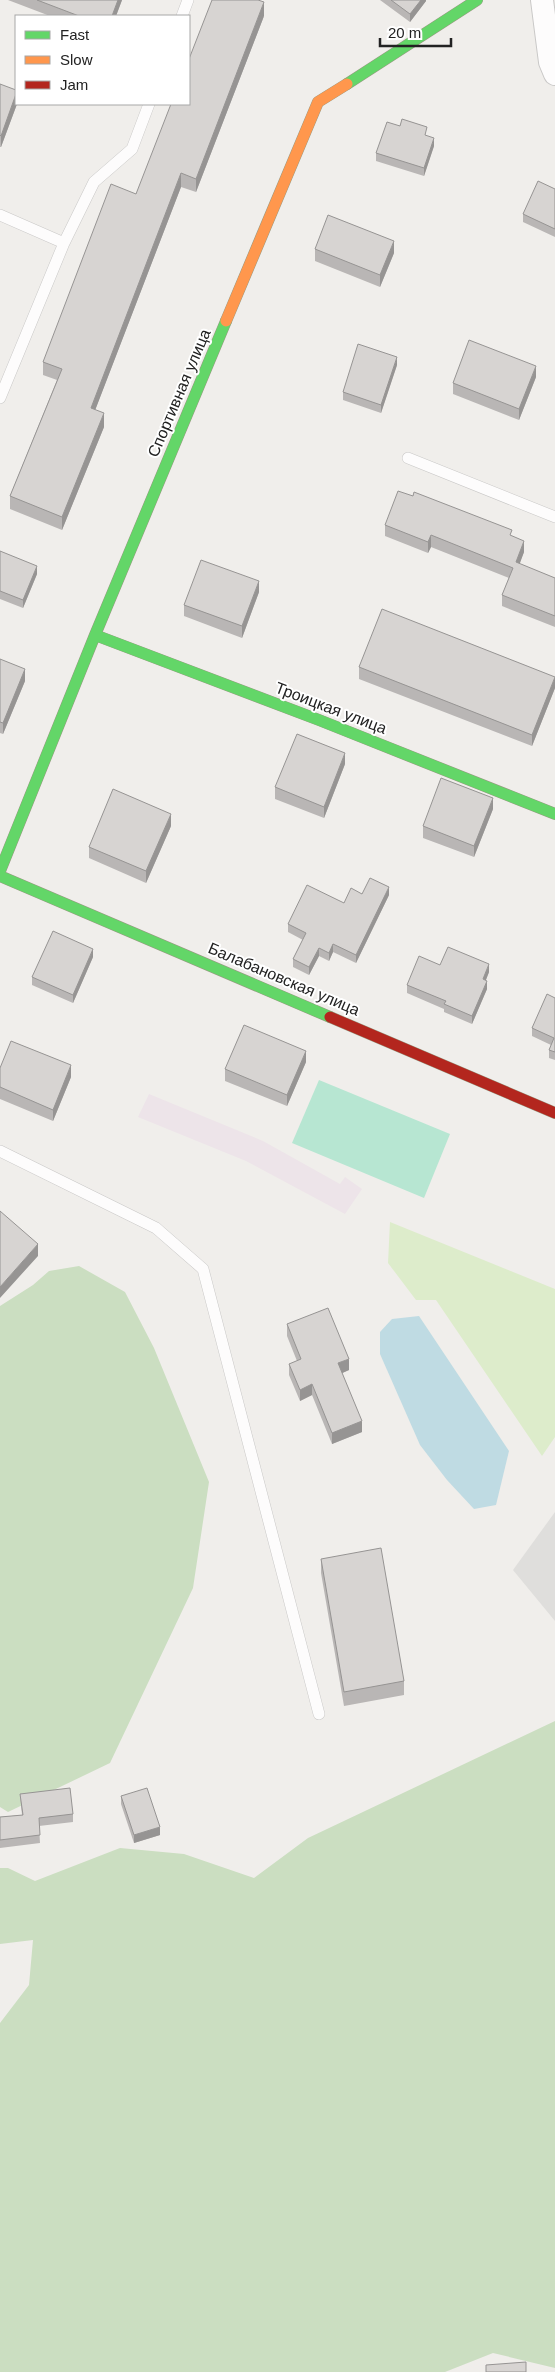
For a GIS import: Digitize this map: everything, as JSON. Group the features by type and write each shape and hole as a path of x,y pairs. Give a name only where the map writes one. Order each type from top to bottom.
{"street":[{"name":"Спортивная улица","path":"0,871 95,635 318,102 476,0"},
{"path":"542,0 550,62 555,74"},
{"name":"Троицкая улица","path":"95,635 319,720 555,814"},
{"name":"Балабановская улица","path":"0,876 555,1112"}],"lane":[{"path":"182,15 188,0"},
{"path":"0,398 64,243 94,182 132,149 149,105"},
{"path":"0,215 64,243"},
{"path":"408,458 555,516"},
{"path":"0,1151 156,1228 204,1269 319,1714"}],"shaded area":[{"path":"149,1094 263,1141 340,1184 345,1177 362,1189 345,1214 246,1161 138,1117"},
{"path":"555,1512 555,1621 513,1570"}],"green space":[{"path":"319,1080 450,1134 424,1198 292,1143"},
{"path":"390,1222 555,1289 555,1437 542,1456 436,1300 416,1300 388,1263"},
{"path":"79,1266 125,1292 154,1348 209,1482 193,1588 110,1763 8,1812 0,1807 0,1306 33,1285 49,1271"},
{"path":"555,1721 555,2368 493,2353 445,2372 0,2372 0,2023 29,1985 33,1940 0,1944 0,1868 8,1868 35,1881 120,1848 184,1854 254,1878 308,1838"}],"water":[{"path":"419,1316 509,1451 496,1505 474,1509 447,1480 420,1445 380,1354 380,1332 392,1319"}],"building":[{"path":"37,0 118,0 112,15 76,15"},
{"path":"212,0 258,0 264,2 196,179 181,173 91,408 104,413 62,517 10,496 62,369 43,362 111,184 136,194 171,105 190,105 190,56"},
{"path":"391,0 421,0 410,14"},
{"path":"0,84 15,90 15,97 0,135"},
{"path":"402,119 427,127 425,135 434,138 424,168 376,153 387,122 400,126"},
{"path":"538,181 555,189 555,229 523,214"},
{"path":"328,215 394,241 380,275 315,249"},
{"path":"469,340 536,366 519,409 453,383"},
{"path":"358,344 397,357 381,405 343,392"},
{"path":"398,491 413,496 414,492 512,530 510,535 524,541 516,562 555,578 555,616 502,595 513,568 431,535 428,542 385,525"},
{"path":"0,551 37,566 23,600 0,591"},
{"path":"201,560 259,581 242,626 184,605"},
{"path":"382,609 555,677 532,735 359,667"},
{"path":"0,659 25,669 3,723 0,722"},
{"path":"297,734 345,753 324,807 275,787"},
{"path":"441,778 493,798 474,846 423,826"},
{"path":"113,789 171,814 146,871 89,847"},
{"path":"370,878 389,887 356,955 333,944 329,953 319,948 309,967 293,959 306,933 288,924 307,885 344,903 351,888 362,894"},
{"path":"53,931 93,949 73,995 32,977"},
{"path":"448,947 489,964 483,979 487,981 472,1016 444,1004 446,1001 407,985 419,956 440,965"},
{"path":"547,994 555,998 555,1052 549,1050 554,1038 532,1028"},
{"path":"244,1025 306,1051 287,1095 225,1069"},
{"path":"11,1041 71,1065 53,1110 0,1087 0,1068"},
{"path":"0,1211 38,1244 0,1287"},
{"path":"328,1308 349,1359 338,1363 362,1421 332,1433 312,1384 300,1390 289,1364 301,1359 287,1324"},
{"path":"381,1548 404,1681 344,1692 321,1559"},
{"path":"70,1788 73,1814 39,1818 40,1835 0,1840 0,1817 23,1815 20,1794"},
{"path":"147,1788 160,1827 134,1835 121,1796"},
{"path":"526,2362 526,2372 486,2372 486,2365"}],"traffic: fast":[{"path":"347,84 477,0"},
{"path":"0,871 95,635 226,321"},
{"path":"95,635 319,720 555,814"},
{"path":"0,876 330,1017"}],"traffic: slow":[{"path":"226,321 318,102 347,84"}],"traffic: jam":[{"path":"330,1017 555,1113"}]}
